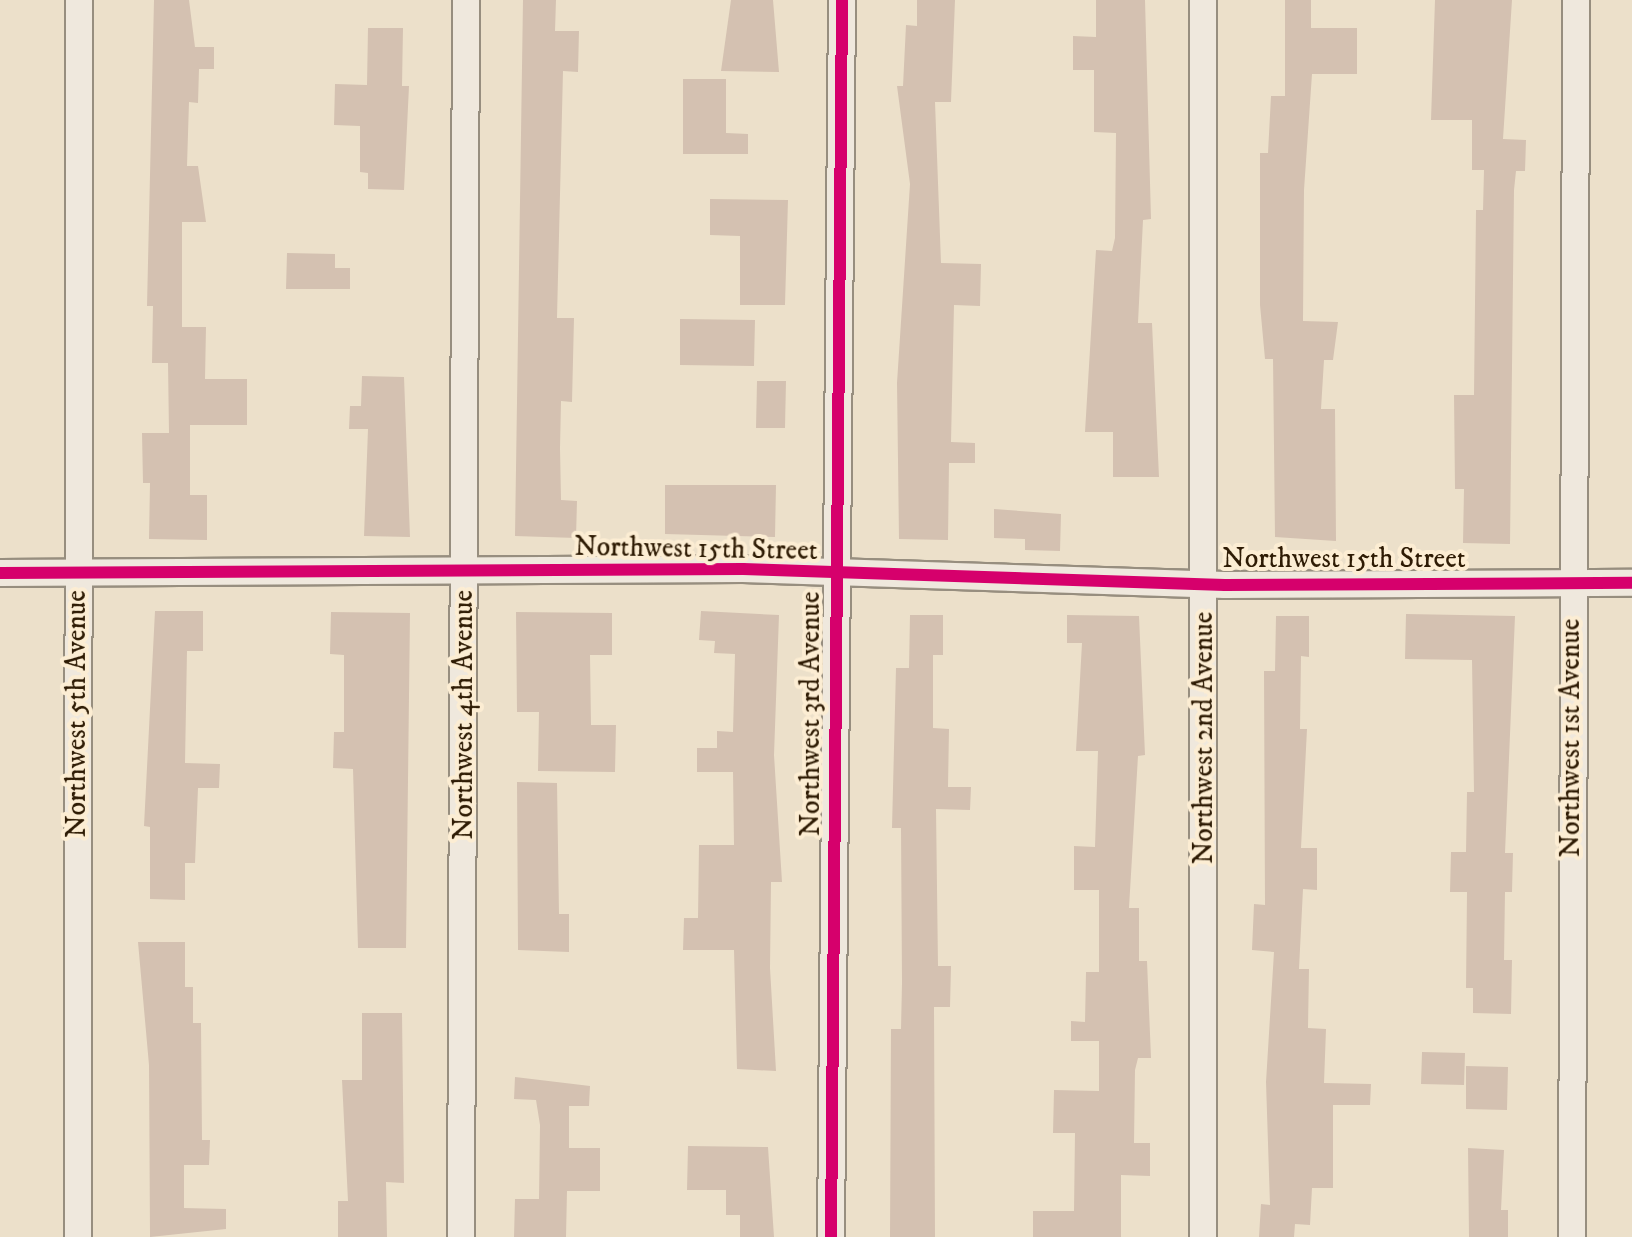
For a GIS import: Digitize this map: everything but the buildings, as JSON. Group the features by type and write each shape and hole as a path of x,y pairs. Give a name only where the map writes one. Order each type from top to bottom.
{"street":[{"name":"Northwest 5th Avenue","path":"78,1237 79,0"},
{"name":"Northwest 4th Avenue","path":"461,1237 466,0"},
{"name":"Northwest 3rd Avenue","path":"831,1237 842,0"},
{"name":"Northwest 2nd Avenue","path":"1203,0 1203,1237"},
{"name":"Northwest 1st Avenue","path":"1572,1237 1571,583 1576,0"},
{"name":"Northwest 15th Street","path":"0,573 836,574 1204,582 1632,583"}],"cycle path":[{"path":"831,1237 842,0"},
{"path":"0,573 743,569 1225,585 1632,583"}]}
